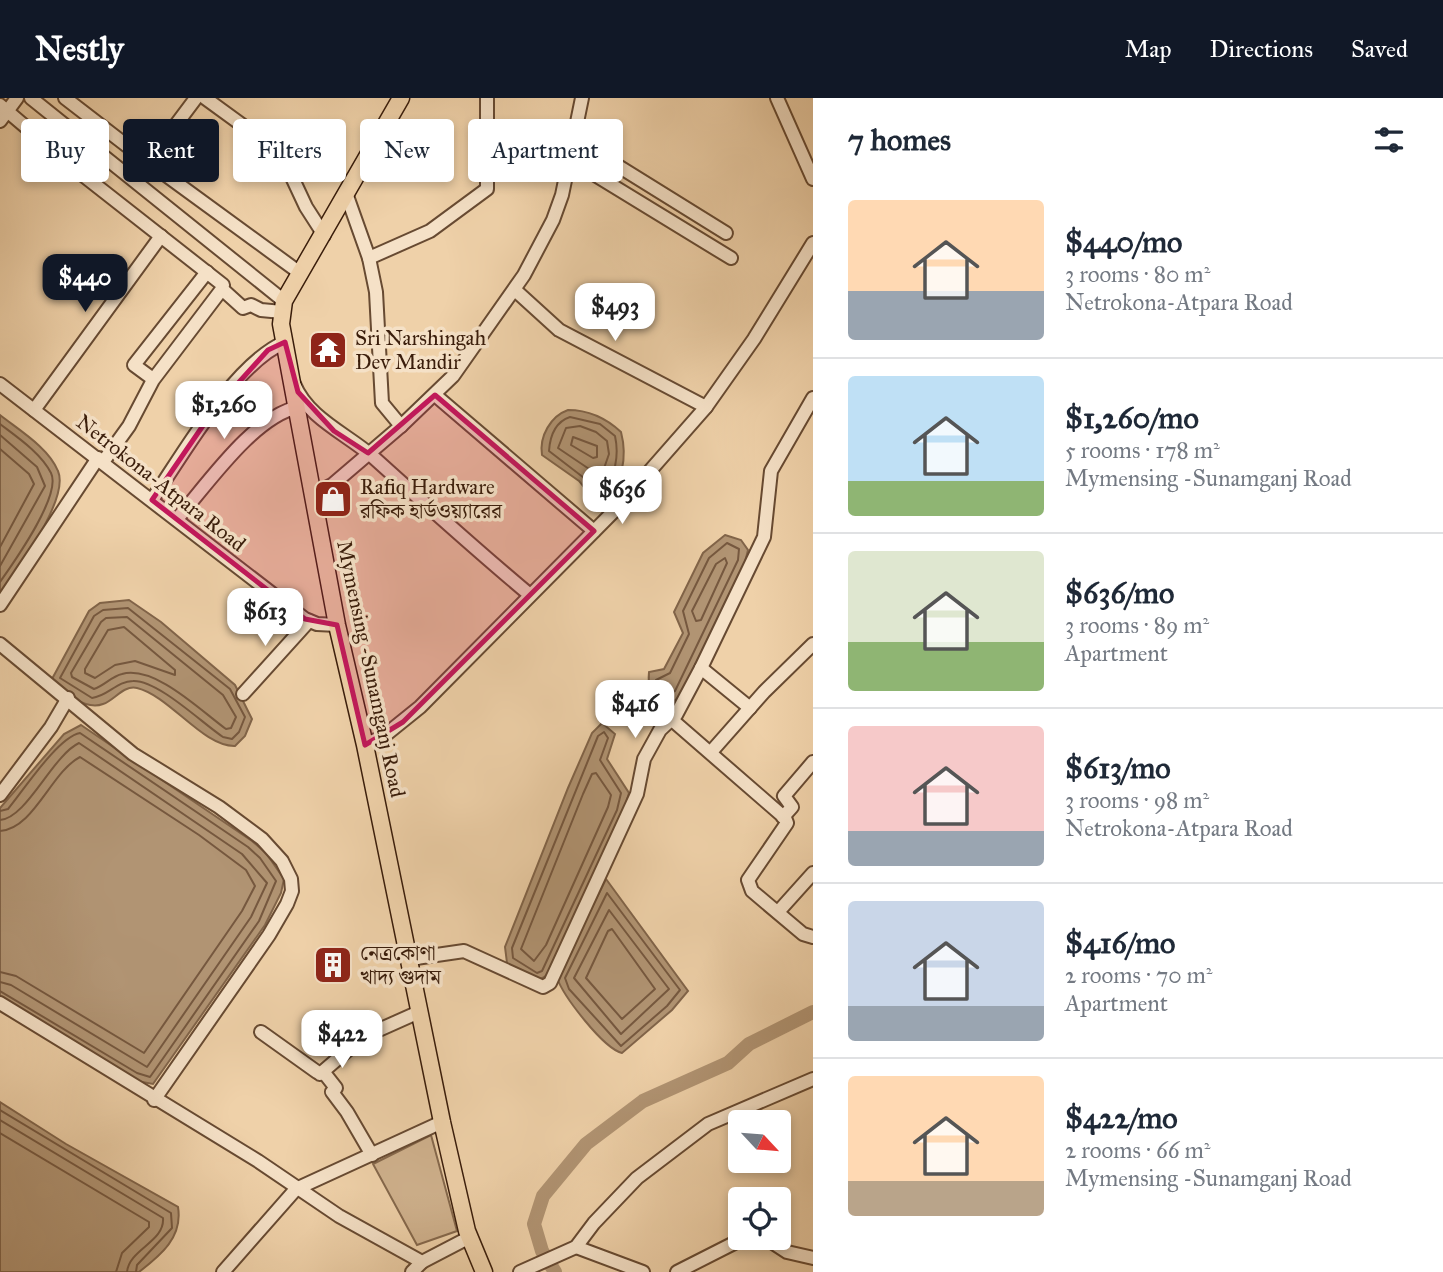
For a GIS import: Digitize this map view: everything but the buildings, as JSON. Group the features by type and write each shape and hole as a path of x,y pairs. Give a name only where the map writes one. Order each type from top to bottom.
{"main road":[{"path":"283,307 401,98"},
{"name":"Mymensing -Sunamganj Road","path":"283,307 285,342 337,625 365,744 442,1122 470,1237 484,1272"}],"street":[{"path":"17,98 3,112 223,285 222,289 243,308 251,305 261,310 283,307"},
{"path":"31,98 283,307"},
{"path":"52,115 65,98 123,143"},
{"path":"180,119 196,98"},
{"path":"205,98 271,146 284,160 306,208 324,235"},
{"path":"369,258 429,231 487,188 487,98"},
{"path":"577,119 582,98"},
{"path":"777,98 813,179"},
{"path":"623,169 726,233"},
{"path":"175,182 300,273"},
{"path":"314,494 332,485 401,426 453,376 514,290 553,220 563,182"},
{"path":"610,182 731,258"},
{"path":"347,196 369,258 379,315 382,403 401,426"},
{"path":"34,410 161,236"},
{"path":"365,744 384,736 420,707 594,531 706,407 754,339 813,243"},
{"path":"153,379 134,365 206,272"},
{"path":"0,605 100,460 129,426 153,379 222,289"},
{"path":"514,290 559,330 706,407"},
{"path":"152,500 213,411 268,350 285,342"},
{"path":"294,383 298,392 326,423 368,453 530,595"},
{"name":"Netrokona-Atpara Road","path":"0,384 309,621 337,625"},
{"path":"435,395 594,531"},
{"path":"409,959 464,951 524,981 542,987 550,982 637,794 644,759 701,668 764,537 771,471 813,398"},
{"path":"177,519 257,430 281,411 299,407"},
{"path":"243,694 309,621"},
{"path":"0,644 133,754 219,807 262,839 282,861 291,879 289,897 269,935 154,1100"},
{"path":"711,752 813,644"},
{"path":"701,668 750,708"},
{"path":"0,795 51,727 68,698"},
{"path":"671,719 711,752 787,823 748,880 752,891 803,934 813,937"},
{"path":"783,817 792,807 784,796 813,762"},
{"path":"778,912 813,873"},
{"path":"0,1003 154,1100 258,1161 296,1189 422,1262"},
{"path":"320,1074 363,1037 419,1012"},
{"path":"261,1032 320,1074 325,1074 336,1088 332,1092 372,1155"},
{"path":"520,1272 576,1247 593,1223 637,1178 708,1124 813,1079"},
{"path":"223,1272 296,1189 442,1122"},
{"path":"412,1272 422,1262 470,1237"},
{"path":"677,1272 728,1246"},
{"path":"576,1247 643,1272"},
{"path":"784,1250 813,1258"}],"highlighted area":[{"path":"285,342 298,392 334,431 368,453 435,395 594,531 403,722 365,745 337,625 305,619 152,500 213,411 268,350"}],"shaded area":[{"path":"431,1135 457,1231 417,1245 373,1164"}],"water":[{"path":"568,410 597,416 621,432 624,450 622,470 615,487 601,499 591,496 579,481 542,455 544,434 556,417"},
{"path":"0,415 48,455 58,471 60,483 56,499 40,534 0,595"},
{"path":"725,535 741,540 748,550 745,562 680,697 665,703 660,702 652,694 649,672 664,669 683,633 674,612 703,553"},
{"path":"129,600 161,622 235,685 252,719 245,736 235,746 211,738 162,701 137,688 127,689 103,704 89,705 68,694 52,679 89,611 100,603"},
{"path":"602,723 615,734 607,759 629,793 623,812 548,975 537,981 507,963 505,947 568,788 592,733"},
{"path":"81,725 252,841 266,853 284,879 281,893 265,925 153,1084 137,1081 0,996 0,808 64,734"},
{"path":"606,879 688,991 672,1010 622,1053 605,1042 585,1021 557,978"},
{"path":"0,1102 66,1144 178,1207 179,1218 174,1236 162,1252 139,1272 0,1272"}],"waterway":[{"path":"555,1272 542,1251 534,1224 543,1196 586,1144 643,1101 728,1063 749,1044 813,1012"}],"place":[{"name":"Sri Narshingah Dev Mandir","path":"328,350"},
{"name":"Rafiq Hardware রফিক হার্ডওয়্যারের","path":"333,499"},
{"name":"‌নেত্র‌কোণা খাদ্য গুদাম","path":"333,965"}]}
